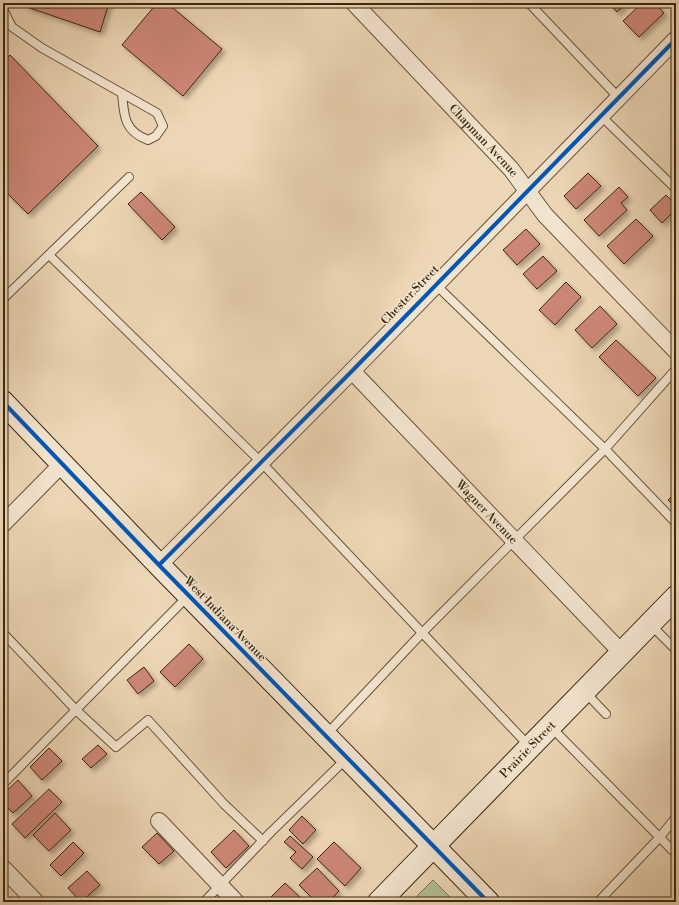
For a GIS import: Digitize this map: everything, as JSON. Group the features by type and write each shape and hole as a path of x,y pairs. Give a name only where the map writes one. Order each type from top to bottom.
{"street":[{"name":"Chapman Avenue","path":"354,3 511,169 545,215 676,351"},
{"name":"Chester Street","path":"159,565 352,371 435,284 676,39"},
{"name":"Wagner Avenue","path":"352,371 513,541 622,653"},
{"name":"West Indiana Avenue","path":"3,402 188,595 488,902"},
{"path":"3,524 62,464"},
{"name":"Prairie Street","path":"379,902 434,848 676,597"},
{"path":"159,821 236,902"},
{"path":"3,868 36,902"}],"lane":[{"path":"528,3 618,97"},
{"path":"3,9 12,27 36,44 122,93 157,113 163,126 156,136 148,140 137,136 124,119 122,93"},
{"path":"600,115 676,189"},
{"path":"3,299 129,177"},
{"path":"49,255 261,462 531,747"},
{"path":"435,284 605,448 676,523"},
{"path":"325,736 422,633 605,448 676,369"},
{"path":"3,784 188,595"},
{"path":"650,624 676,650"},
{"path":"3,633 76,710 116,747 148,720 224,804 263,841"},
{"path":"585,692 606,714"},
{"path":"551,727 676,854"},
{"path":"204,902 347,758"},
{"path":"598,902 660,837 676,817"}],"green space":[{"path":"433,880 455,902 411,902"}],"building":[{"path":"25,3 109,3 100,32 24,6"},
{"path":"157,3 167,3 222,49 183,96 122,45"},
{"path":"609,3 626,3 617,12"},
{"path":"642,3 655,3 664,13 639,37 623,21"},
{"path":"10,55 98,146 28,214 3,189 3,62"},
{"path":"588,173 601,186 576,209 564,196"},
{"path":"619,187 628,197 621,203 627,210 599,236 584,220"},
{"path":"141,192 175,227 162,240 128,204"},
{"path":"666,195 676,205 676,209 662,223 650,210"},
{"path":"636,219 653,236 624,264 607,246"},
{"path":"526,229 540,244 517,265 503,250"},
{"path":"543,256 557,271 537,289 523,274"},
{"path":"566,282 581,297 555,325 539,310"},
{"path":"600,306 617,324 592,348 575,330"},
{"path":"616,340 656,378 638,396 599,357"},
{"path":"676,492 676,508 668,500"},
{"path":"189,644 203,659 175,687 160,672"},
{"path":"144,667 154,681 138,694 127,680"},
{"path":"98,745 107,754 91,768 82,759"},
{"path":"49,748 62,761 42,780 30,767"},
{"path":"18,780 32,796 13,813 3,803 3,794"},
{"path":"49,789 62,802 25,838 12,824"},
{"path":"55,813 71,830 49,851 33,835"},
{"path":"302,816 316,830 303,844 289,830"},
{"path":"234,830 249,846 226,868 211,852"},
{"path":"157,833 174,851 159,864 142,847"},
{"path":"290,836 313,857 302,869 290,858 296,852 284,842"},
{"path":"73,842 84,853 61,876 50,865"},
{"path":"334,842 361,868 345,886 317,859"},
{"path":"317,868 339,891 328,902 316,902 299,885"},
{"path":"87,871 100,885 81,902 68,888"},
{"path":"285,883 305,902 270,902 268,900"},
{"path":"125,897 130,902 119,902"}],"cycle path":[{"path":"159,565 352,371 676,39"},
{"path":"3,402 159,565 488,902"}]}
